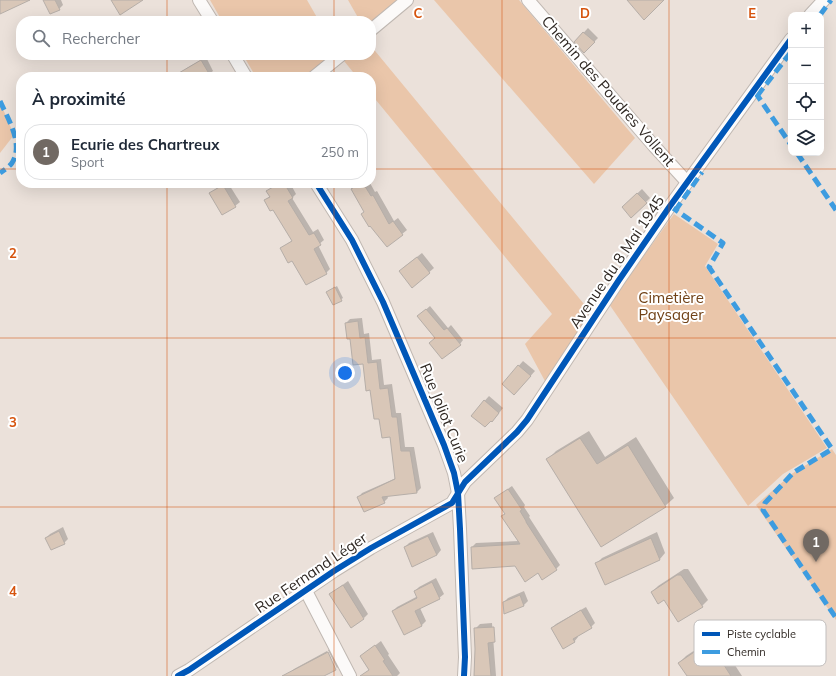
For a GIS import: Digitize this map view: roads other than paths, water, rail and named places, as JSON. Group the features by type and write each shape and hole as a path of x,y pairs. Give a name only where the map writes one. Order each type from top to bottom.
{"street":[{"path":"199,0 209,16"},
{"path":"376,26 407,0"},
{"name":"Chemin des Poudres Vollent","path":"528,0 687,182"},
{"path":"813,12 824,0"},
{"name":"Avenue du 8 Mai 1945","path":"458,493 465,482 517,432 527,420 618,280 788,43"},
{"path":"236,60 243,72"},
{"path":"320,72 335,60"},
{"name":"Rue Joliot Curie","path":"319,188 352,240 383,302 444,445 454,473 458,493 465,657 464,676"},
{"name":"Rue Fernand Léger","path":"178,676 334,571 371,548 452,503 458,493"},
{"path":"306,591 350,676"}],"place":[{"name":"Ecurie des Chartreux","path":"816,562"}],"park label":[{"name":"Cimetière Paysager","path":"671,306"}]}
